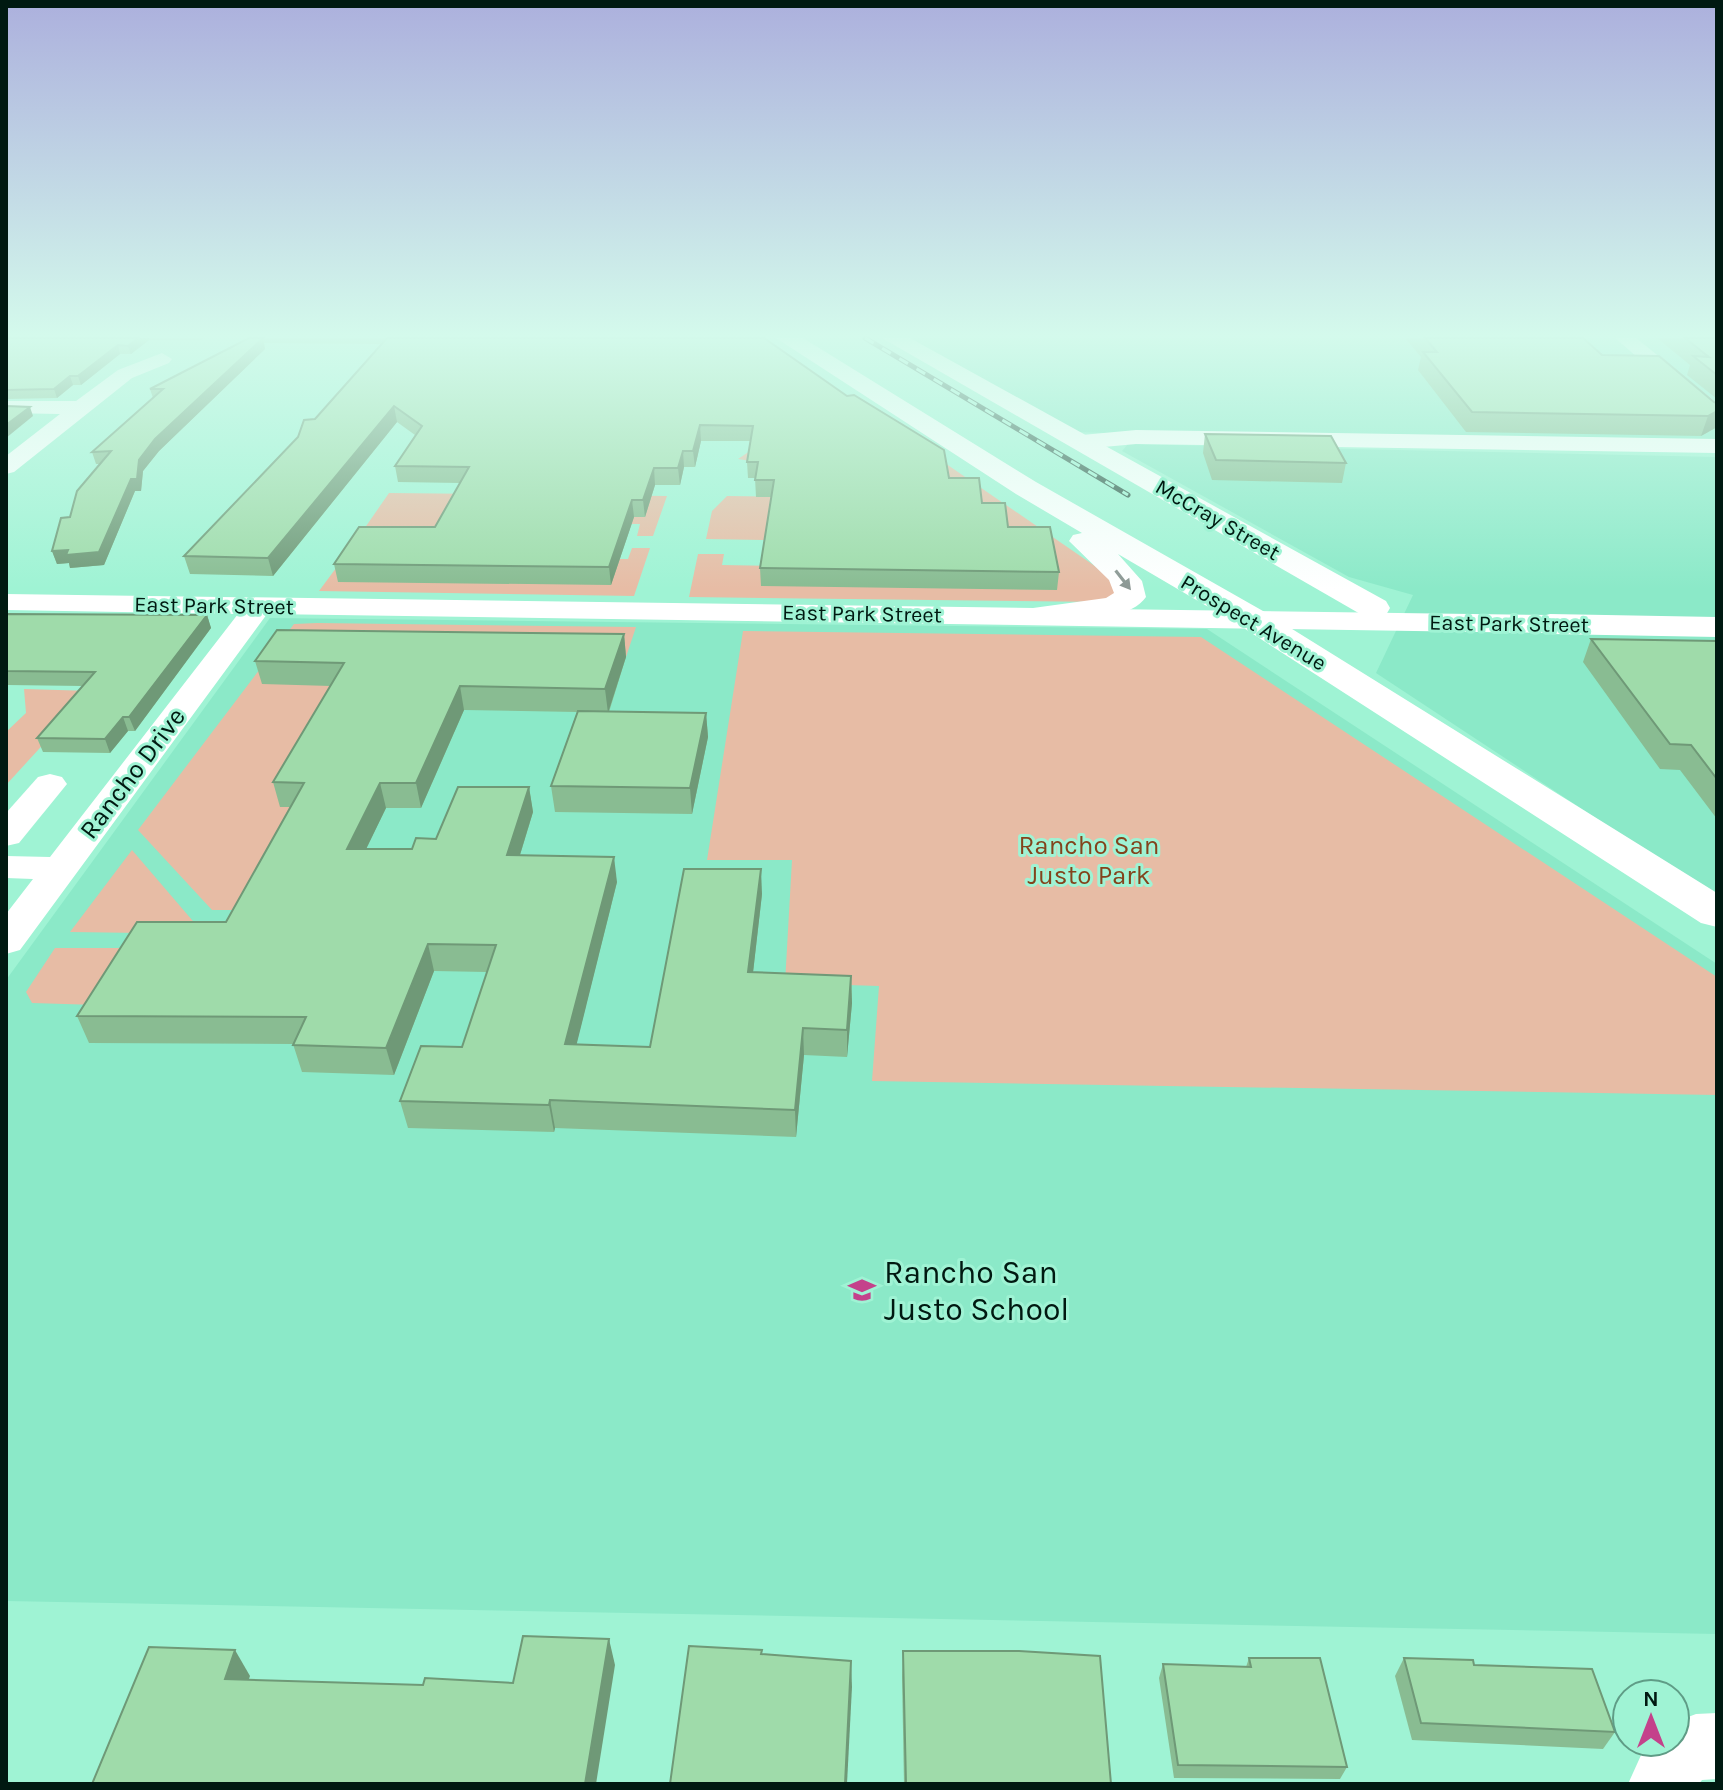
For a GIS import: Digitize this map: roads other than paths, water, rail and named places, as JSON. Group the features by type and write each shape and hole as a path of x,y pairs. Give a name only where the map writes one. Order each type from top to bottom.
{"street":[{"path":"6,467 63,422"},
{"name":"Prospect Avenue","path":"920,422 1026,488 1251,618 1717,913"},
{"name":"McCray Street","path":"1045,422 1374,608"},
{"path":"1082,442 1136,437 1717,446"},
{"path":"1026,488 1127,581 1131,592 1123,603 1114,607 1045,615"},
{"name":"East Park Street","path":"6,602 1717,627"},
{"name":"Rancho Drive","path":"6,941 259,606"},
{"path":"6,835 50,784"},
{"path":"6,867 60,868"},
{"path":"1662,1784 1672,1759 1695,1746 1717,1746"}],"railway":[{"path":"1005,422 1128,495"}],"place":[{"name":"Rancho San Justo School","path":"862,1290"}],"park label":[{"name":"Rancho San Justo Park","path":"1089,860"}]}
